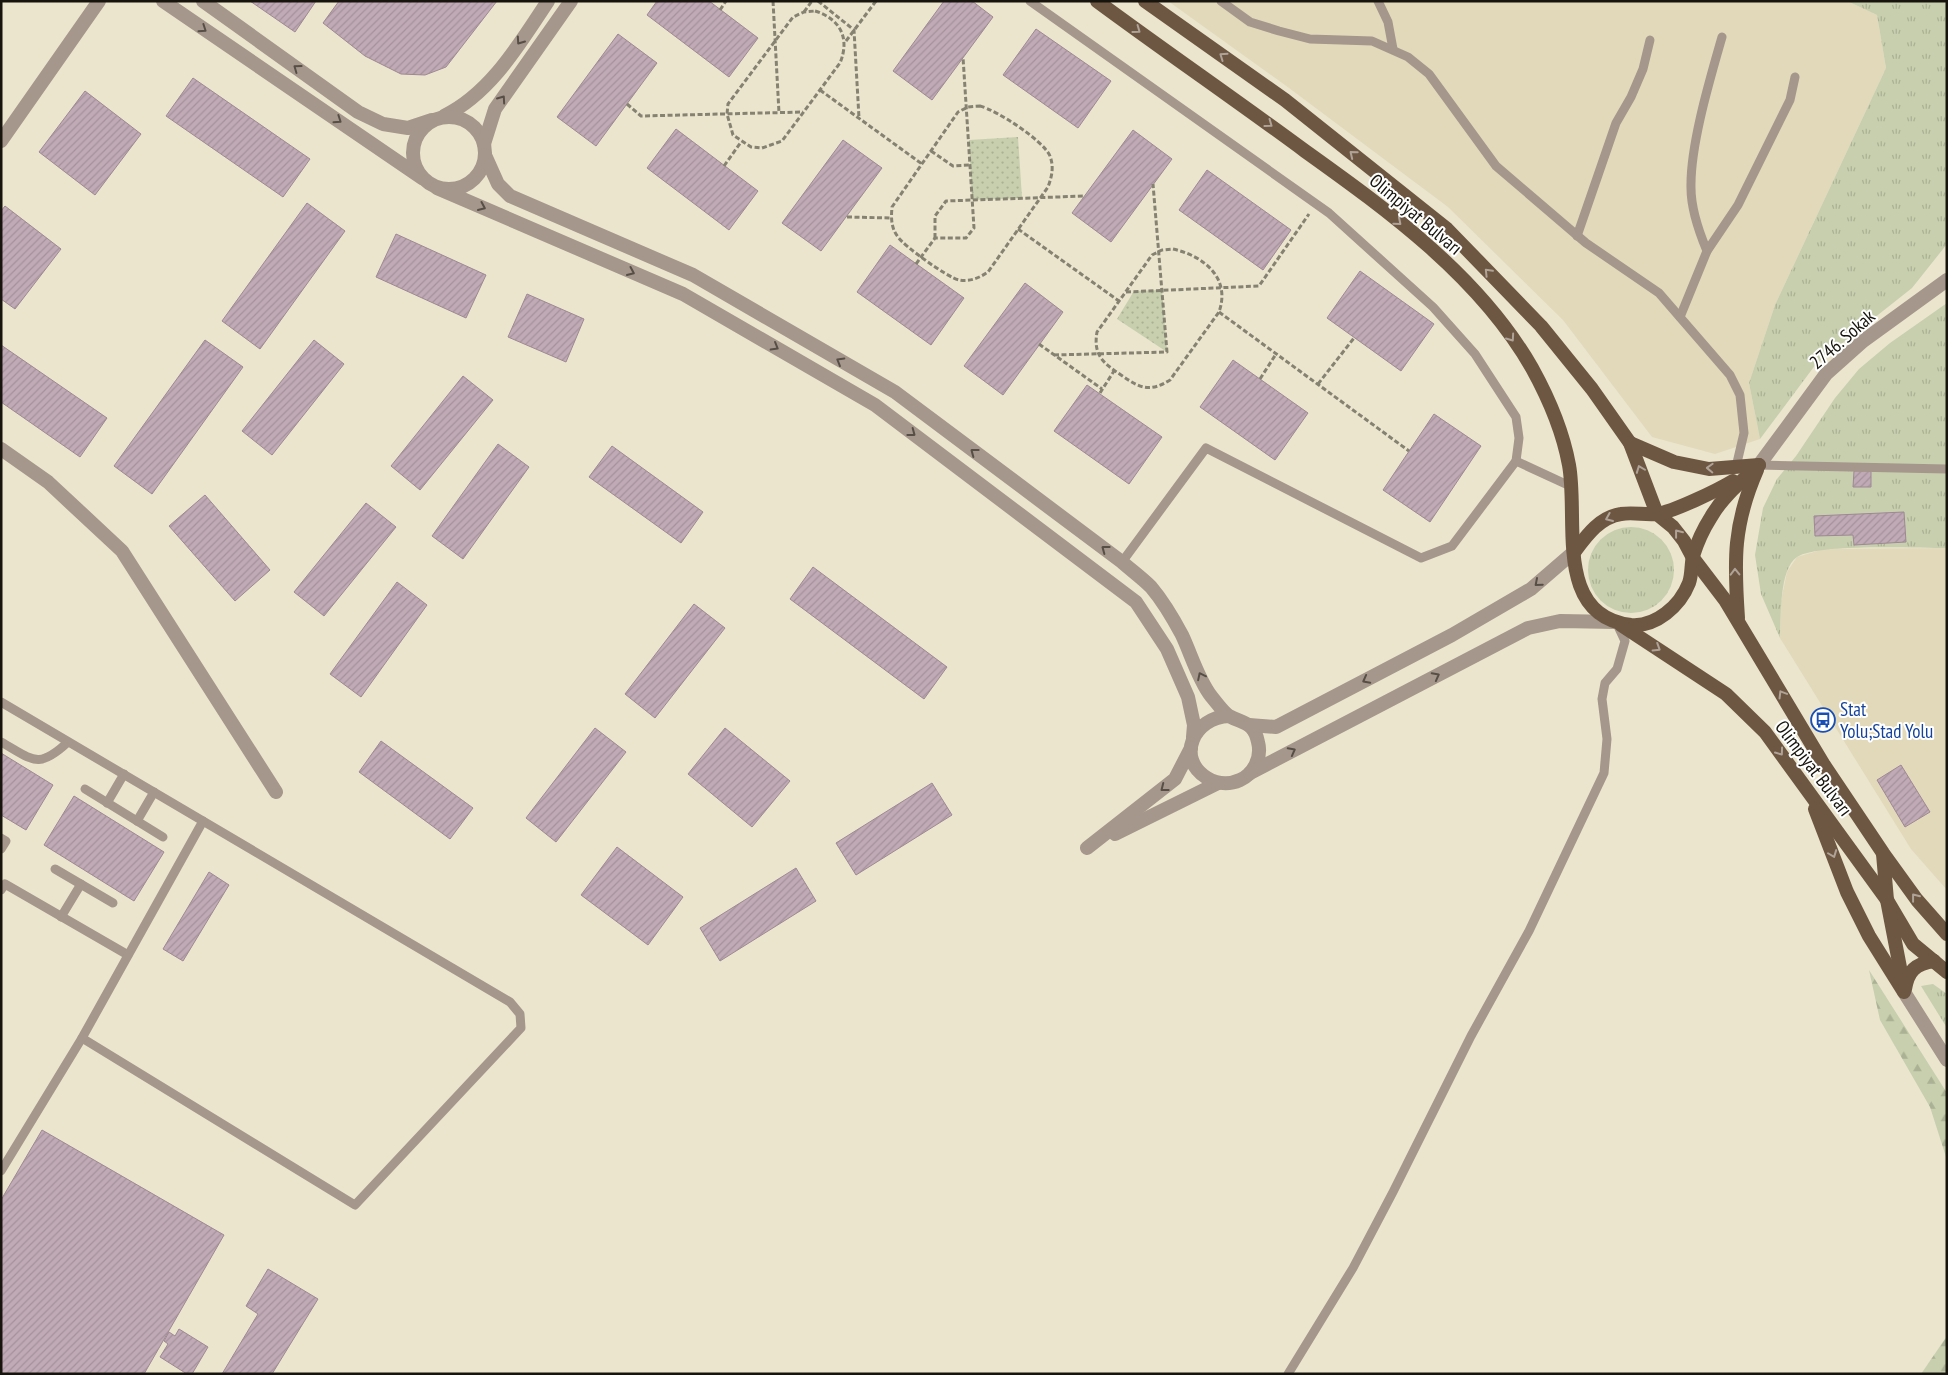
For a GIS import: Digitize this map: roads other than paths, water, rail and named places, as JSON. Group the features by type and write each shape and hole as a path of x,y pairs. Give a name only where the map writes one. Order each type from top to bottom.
{"main road":[{"name":"Olimpiyat Bulvarı","path":"1097,1 1364,194 1449,265 1494,314 1531,368 1553,413 1569,465 1575,551"},
{"name":"Olimpiyat Bulvarı","path":"1145,1 1286,100 1447,229 1541,326 1592,389 1630,443 1657,514"},
{"path":"1630,443 1674,462 1709,469 1759,465"},
{"path":"1759,465 1720,502 1709,519 1693,558 1690,582 1679,599 1665,614 1650,624 1634,625 1616,622 1591,607 1583,596 1578,583 1575,551 1588,534 1602,521 1620,514 1657,514 1715,492 1759,465"},
{"path":"1738,621 1735,572 1738,521 1744,500 1759,465"},
{"path":"1657,514 1673,527 1684,540 1693,558"},
{"name":"Olimpiyat Bulvarı","path":"1693,558 1725,600 1824,765 1883,853 1917,900 1947,934"},
{"name":"Olimpiyat Bulvarı","path":"1616,622 1726,694 1765,732 1887,900 1913,944 1947,972"},
{"path":"1809,792 1847,892 1869,936 1904,992"},
{"path":"1883,853 1887,900 1904,992"},
{"path":"1904,992 1908,975 1919,963 1934,961"}],"street":[{"path":"1,141 99,1"},
{"path":"163,1 437,188 683,294 875,405 1136,602 1166,649 1188,697 1194,725 1193,760 1198,770 1207,778 1218,783 1229,784 1241,780 1249,774 1528,628 1560,621 1616,622"},
{"path":"203,1 358,112 384,124 408,128 437,119 462,107 511,55 548,1"},
{"path":"437,188 453,189 469,183 483,166 495,109 571,1"},
{"path":"422,178 413,158 413,147 420,132 437,119 464,119 480,134 498,184 510,196 693,275 895,392 1122,562 1151,588 1180,633 1211,696 1229,716"},
{"name":"2746. Sokak","path":"1759,465 1826,374 1863,342 1947,280"},
{"path":"1,449 48,482 122,551 276,792"},
{"path":"1249,725 1276,727 1452,635 1531,589 1575,551"},
{"path":"1218,783 1087,848 1175,779 1199,728 1208,720 1218,716 1229,716 1240,718 1249,725 1255,733 1259,754 1256,765 1249,774"},
{"path":"1904,992 1947,1060"}],"lane":[{"path":"1030,1 1330,213 1433,307 1475,354 1516,416 1519,438 1516,462 1452,546 1421,558 1206,448 1122,562"},
{"path":"1221,1 1250,22 1279,32 1310,39 1372,41 1408,57 1428,74 1496,166 1577,236 1658,293 1730,375 1740,395 1744,433 1736,467"},
{"path":"1378,1 1388,22 1393,49"},
{"path":"1707,251 1699,232 1690,188 1694,152 1711,74 1722,37"},
{"path":"1577,236 1616,123 1631,97 1643,69 1650,40"},
{"path":"1680,317 1707,251 1738,205 1790,100 1795,77"},
{"path":"1516,462 1570,486"},
{"path":"1759,465 1947,469"},
{"path":"1288,1374 1353,1268 1394,1192 1472,1036 1529,931 1604,773 1607,739 1602,699 1604,684 1617,669 1625,641 1616,622"},
{"path":"1,702 510,1002 520,1014 521,1028 355,1205 82,1038"},
{"path":"1,742 33,760 45,760 68,742"},
{"path":"107,803 124,774"},
{"path":"85,789 164,837"},
{"path":"136,821 154,792"},
{"path":"1,1171 82,1038 203,821"},
{"path":"1,838 6,841 1,849"},
{"path":"55,868 113,903"},
{"path":"61,917 81,884"},
{"path":"2,886 61,917 128,956"}],"place":[{"name":"Stat Yolu;Stad Yolu","path":"1823,720"}]}
